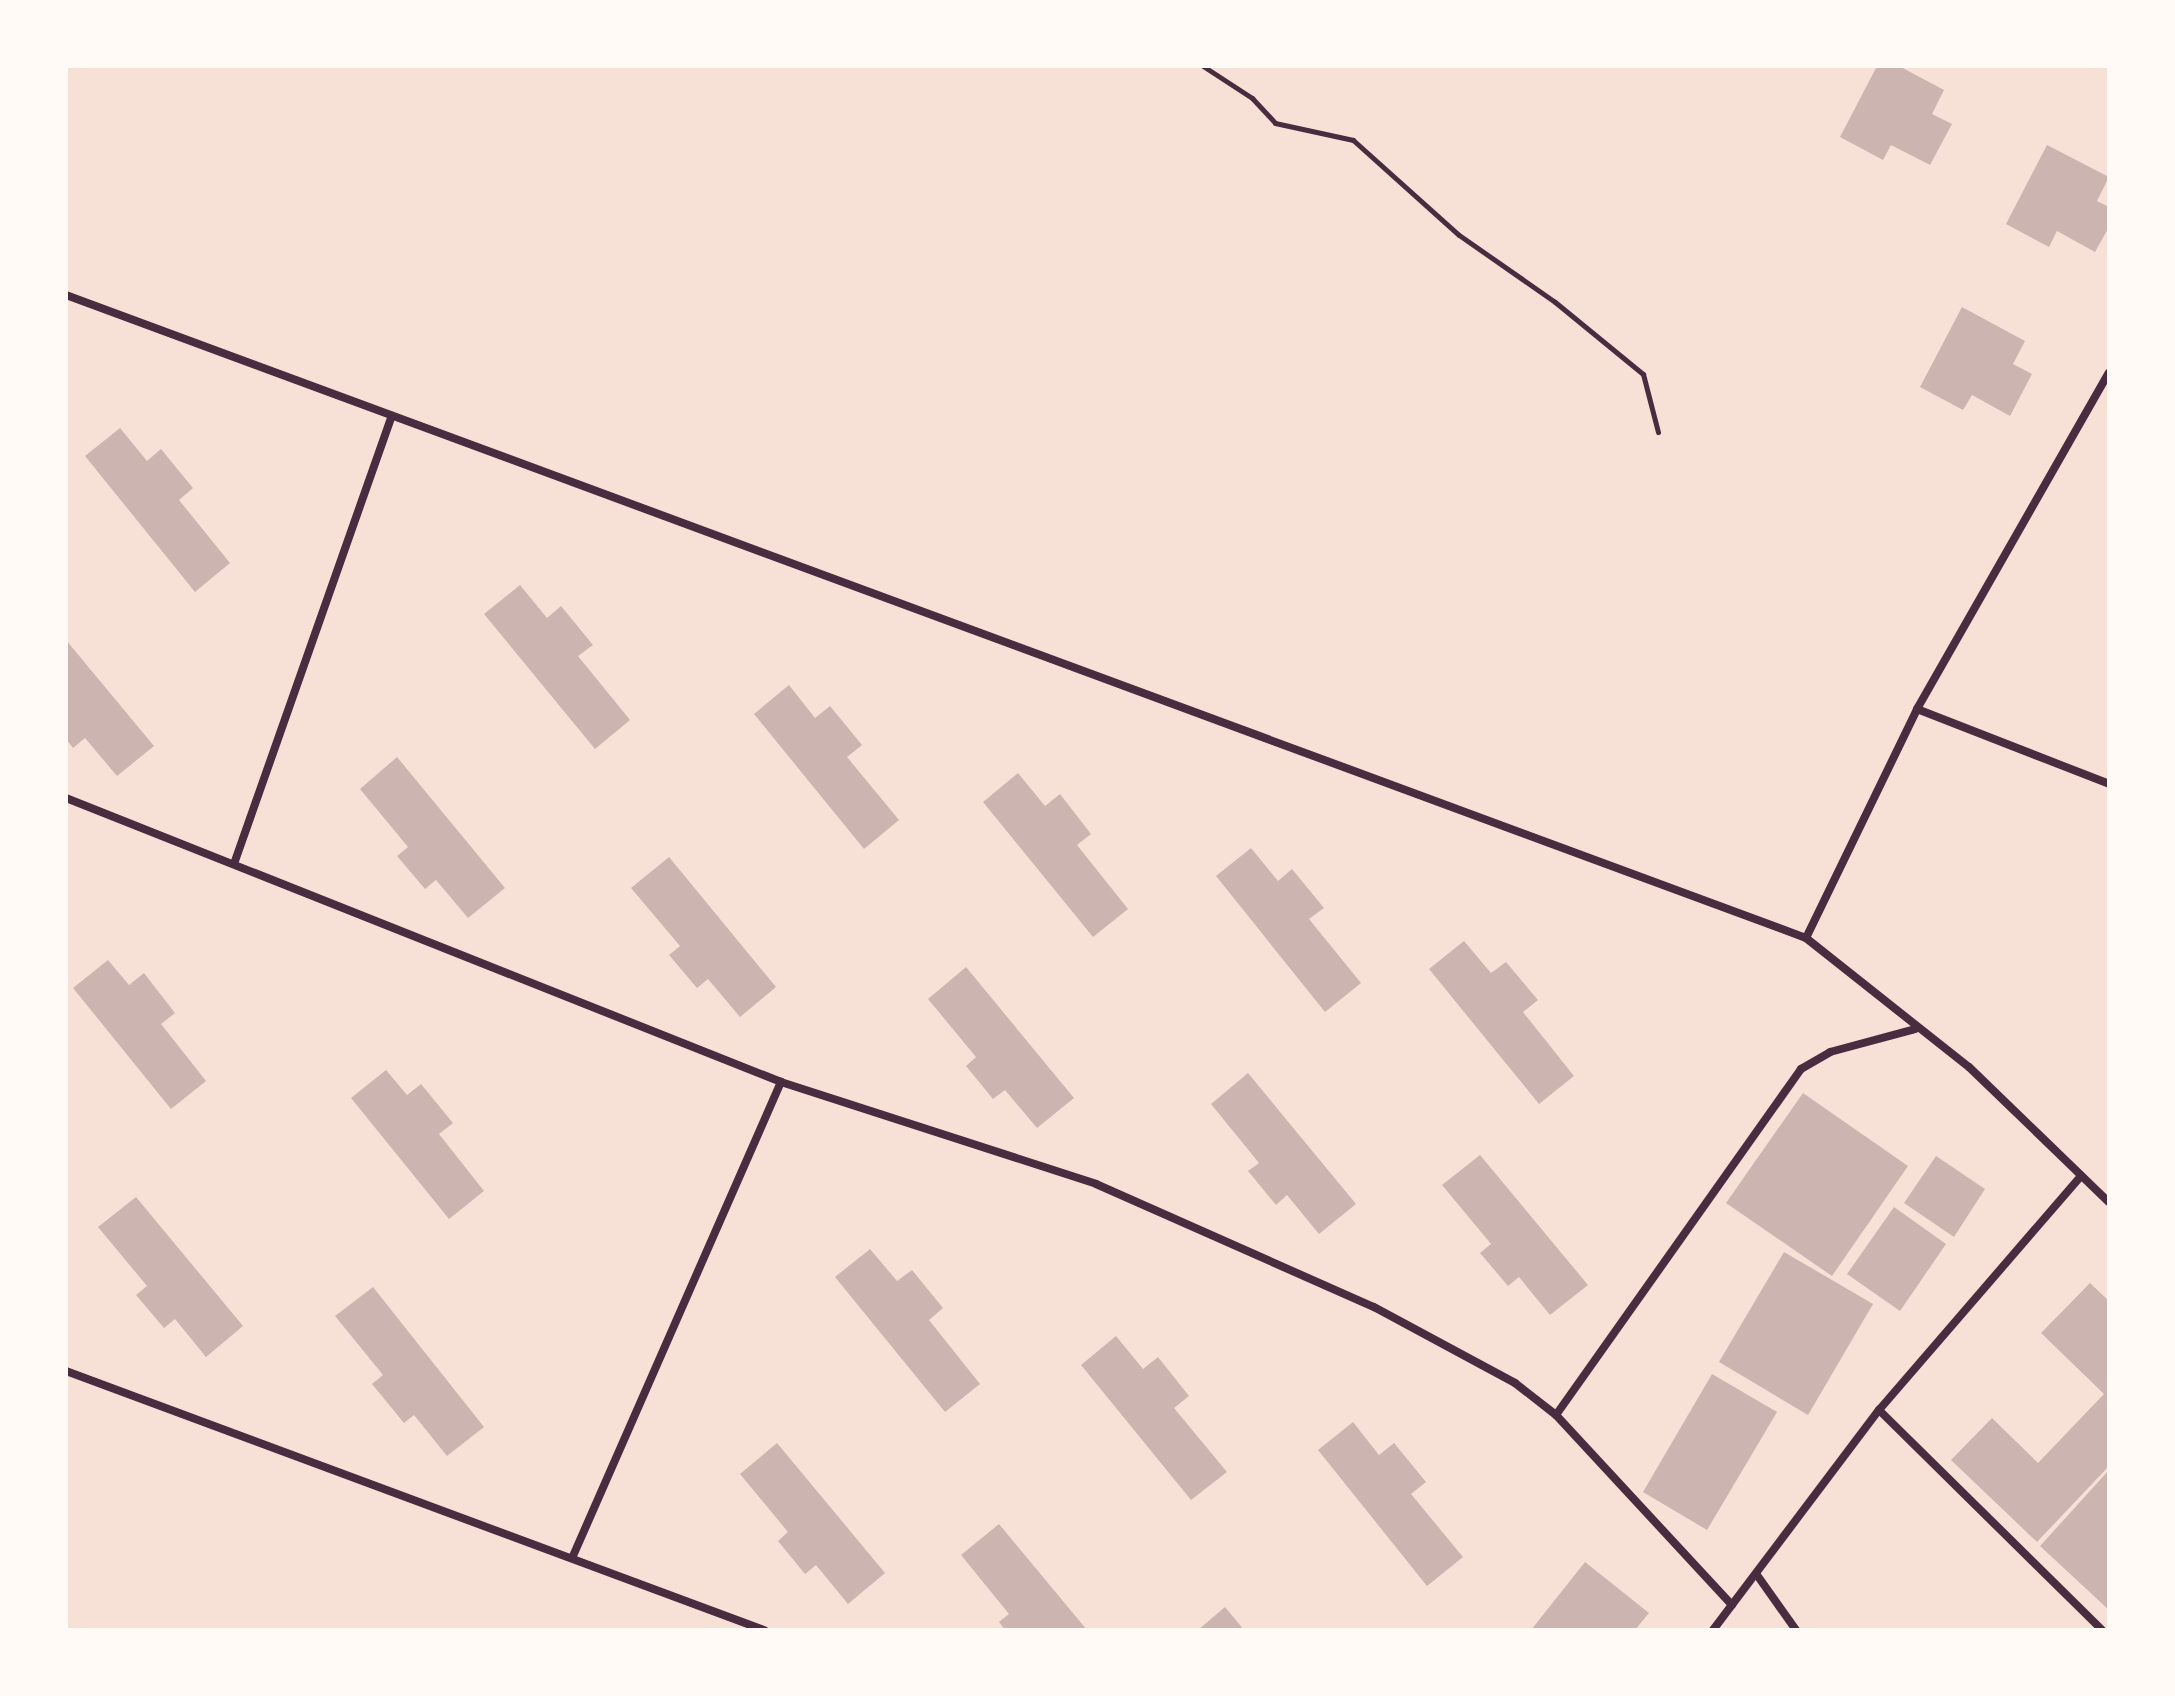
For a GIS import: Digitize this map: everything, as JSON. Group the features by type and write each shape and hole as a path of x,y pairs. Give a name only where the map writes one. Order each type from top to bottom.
{"street":[{"path":"66,295 1806,938 1915,1029 1969,1067 2109,1202"},
{"path":"1806,938 1917,709 2109,373"},
{"path":"235,861 392,416"},
{"path":"1917,709 2109,784"},
{"path":"66,798 235,861 781,1082 1096,1184 1374,1307 1515,1383 1556,1415 1732,1605"},
{"path":"1556,1415 1801,1069 1830,1052 1915,1029"},
{"path":"573,1556 781,1082"},
{"path":"1713,1630 1879,1410 2081,1176"},
{"path":"66,1371 573,1556 764,1630"},
{"path":"1879,1410 2102,1630"},
{"path":"1757,1575 1796,1630"}],"path":[{"path":"1203,66 1252,98 1275,123 1353,140 1459,235 1555,302 1643,374 1658,432"}],"building":[{"path":"1877,66 1899,66 1944,90 1932,114 1952,124 1930,165 1891,145 1883,160 1840,137"},
{"path":"2047,145 2109,177 2097,201 2109,207 2109,227 2095,252 2057,231 2049,247 2006,224"},
{"path":"1962,307 2025,341 2013,364 2032,374 2010,416 1972,395 1963,410 1920,387"},
{"path":"120,428 147,461 161,449 193,488 179,500 230,563 195,592 85,456"},
{"path":"520,585 547,618 561,606 593,645 578,656 630,720 595,749 484,614"},
{"path":"66,640 154,746 117,776 85,738 73,748 66,739"},
{"path":"789,685 815,718 830,706 862,745 847,757 899,820 864,849 754,714"},
{"path":"397,757 505,888 468,918 436,880 425,889 397,856 408,847 360,789"},
{"path":"1018,773 1045,806 1060,794 1091,834 1077,845 1128,909 1093,937 983,802"},
{"path":"1251,848 1278,881 1292,869 1324,908 1309,919 1361,983 1325,1012 1216,876"},
{"path":"669,857 776,987 740,1017 708,979 697,988 669,955 680,946 631,888"},
{"path":"1464,941 1491,973 1506,962 1538,1000 1523,1012 1574,1076 1539,1104 1429,969"},
{"path":"108,960 129,985 144,973 175,1013 161,1024 206,1081 171,1109 73,988"},
{"path":"966,967 1074,1098 1037,1128 1005,1090 993,1099 966,1066 976,1057 928,999"},
{"path":"386,1070 407,1095 421,1084 453,1123 439,1134 484,1191 449,1219 351,1098"},
{"path":"1248,1073 1356,1204 1319,1234 1287,1195 1276,1205 1248,1171 1259,1163 1211,1104"},
{"path":"1803,1093 1908,1166 1832,1276 1726,1203"},
{"path":"1480,1155 1588,1285 1550,1315 1519,1277 1508,1286 1480,1253 1491,1244 1442,1185"},
{"path":"1936,1156 1985,1189 1954,1237 1904,1203"},
{"path":"136,1197 243,1326 206,1357 175,1319 164,1328 136,1295 147,1286 98,1227"},
{"path":"1894,1207 1946,1244 1900,1311 1847,1274"},
{"path":"870,1249 897,1281 912,1270 943,1308 929,1320 980,1384 945,1412 835,1277"},
{"path":"1784,1252 1873,1304 1808,1415 1719,1362"},
{"path":"2090,1283 2109,1301 2109,1466 2037,1542 1951,1460 1992,1418 2038,1463 2104,1394 2041,1333"},
{"path":"373,1287 484,1427 447,1456 414,1415 404,1423 372,1384 383,1375 335,1316"},
{"path":"1116,1336 1143,1369 1158,1357 1189,1396 1174,1408 1227,1472 1191,1500 1081,1365"},
{"path":"1712,1374 1777,1412 1707,1530 1643,1492"},
{"path":"1353,1422 1379,1455 1394,1443 1426,1482 1411,1494 1463,1557 1427,1586 1318,1450"},
{"path":"777,1443 885,1573 848,1604 816,1565 805,1574 778,1541 788,1532 740,1474"},
{"path":"2109,1470 2109,1610 2040,1546"},
{"path":"999,1524 1087,1630 1005,1630 999,1622 1009,1614 961,1555"},
{"path":"1585,1562 1649,1613 1635,1630 1531,1630"},
{"path":"1225,1607 1244,1630 1198,1630"}]}
